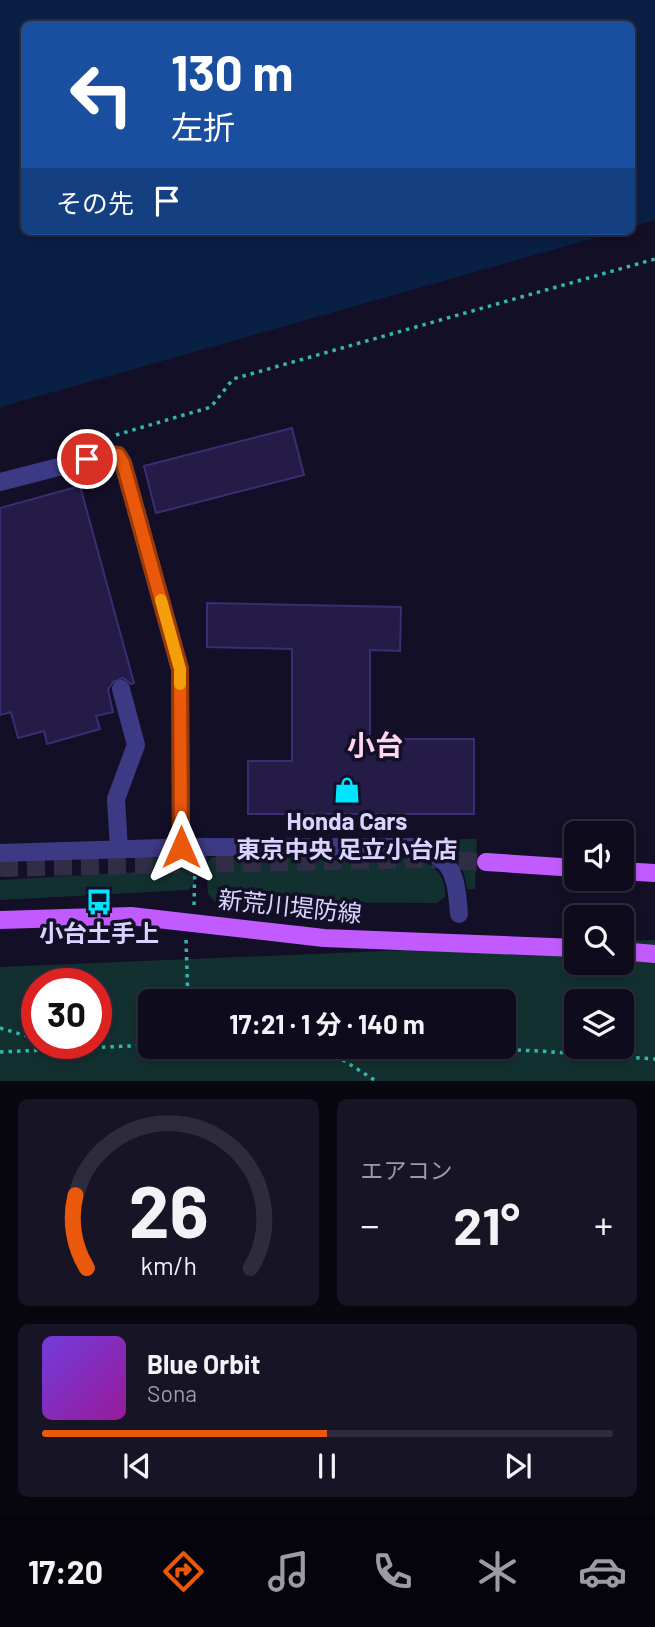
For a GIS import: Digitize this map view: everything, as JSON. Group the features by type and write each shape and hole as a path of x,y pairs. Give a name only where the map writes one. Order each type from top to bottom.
{"main road":[{"path":"486,862 564,867"},
{"path":"634,872 655,873"},
{"name":"新荒川堤防線","path":"0,920 99,915 190,929 324,938 564,948"},
{"path":"634,952 655,954"}],"street":[{"path":"0,482 109,454 118,455 123,463 180,669 188,847"},
{"path":"119,849 116,799 136,745 121,688"},
{"path":"0,853 188,847 412,847 438,855 449,866 455,880 459,914"}],"path":[{"path":"107,438 211,407 233,379 655,259"},
{"path":"188,847 188,989"},
{"path":"0,1028 21,1034"},
{"path":"112,1046 138,1045"},
{"path":"516,1050 655,1059"},
{"path":"0,1052 21,1051"},
{"path":"341,1059 376,1081"}],"green space":[{"path":"422,839 477,839 475,889 467,889 462,870 453,856 440,846"},
{"path":"190,857 194,861 194,884 188,890 0,900 0,880 139,872 139,858"},
{"path":"212,857 418,858 439,873 444,883 445,897 437,903 215,902 208,894 206,863"},
{"path":"655,940 655,1081 0,1081 0,967 564,944 564,975 634,975 634,941"}],"water":[{"path":"0,0 655,0 655,220 635,226 635,21 21,21 21,235 605,235 0,407"}],"building":[{"path":"292,428 304,475 156,513 144,466"},
{"path":"80,486 134,683 131,684 123,678 113,682 108,690 113,712 96,716 100,729 47,744 44,731 18,738 11,712 0,715 0,508"},
{"path":"207,603 401,607 400,651 370,650 370,739 474,739 474,814 248,814 248,761 292,761 292,649 207,647"}],"tunnel":[{"path":"0,868 431,859 486,862"}],"slow traffic":[{"path":"161,600 180,669 180,684"}],"place":[{"name":"Honda Cars 東京中央 足立小台店","path":"347,790"},
{"name":"小台土手上","path":"99,902"}],"district":[{"name":"小台","path":"375,745"}],"route":[{"path":"87,459 109,454 118,455 123,463 180,669 181,847"}]}
